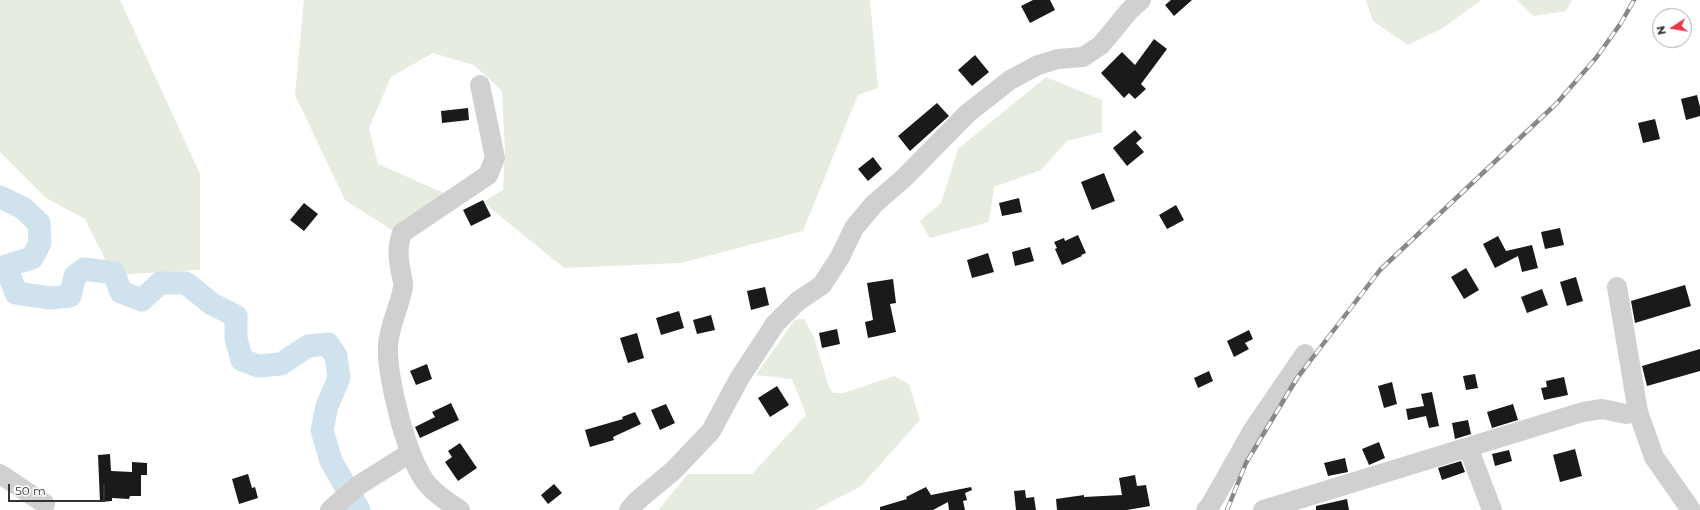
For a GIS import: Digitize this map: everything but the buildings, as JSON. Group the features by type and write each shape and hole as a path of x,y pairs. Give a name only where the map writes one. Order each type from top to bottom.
{"street":[{"path":"630,510 636,501 674,470 711,431 739,379 775,324 798,301 822,285 840,257 854,228 874,204 904,178 968,113 1010,80 1038,65 1058,59 1083,57 1101,45 1140,0"},
{"path":"460,510 446,502 428,486 410,453 390,376 388,344 403,285 398,258 398,244 402,233 488,175 493,167 495,158 480,85"},
{"path":"1617,287 1638,412 1654,457 1691,510"},
{"path":"1206,510 1210,506 1253,430 1304,354"},
{"path":"1263,510 1582,412 1602,408 1626,414 1638,412"},
{"path":"1468,447 1492,510"},
{"path":"336,505 359,485 410,453"},
{"path":"0,474 45,504"}],"shaded area":[{"path":"0,0 120,0 200,174 200,270 113,275 85,219 46,198 0,152"},
{"path":"304,0 870,0 878,88 858,95 803,231 681,263 564,268 483,202 503,190 505,152 502,91 474,65 433,53 391,77 369,128 378,164 444,193 392,230 345,200 295,95"},
{"path":"1366,0 1481,0 1443,28 1408,45 1373,21"},
{"path":"1517,0 1572,0 1566,11 1533,16"},
{"path":"1046,77 1102,100 1102,132 1067,141 1041,170 994,187 989,222 930,238 920,221 941,203 958,149"},
{"path":"804,319 814,337 829,388 834,393 844,393 894,376 909,384 920,420 860,487 815,510 658,510 688,474 752,474 806,415 792,379 756,375 794,321"}],"waterway":[{"path":"0,197 23,208 39,223 40,243 32,258 6,266 16,293 50,298 70,296 75,276 84,269 114,273 121,292 142,300 160,283 186,283 212,304 236,316 236,339 242,360 258,366 281,364 308,346 328,344 336,356 339,378 327,406 322,430 331,461 359,510"}],"railway":[{"path":"1227,510 1246,463 1297,378 1380,270 1557,103 1596,58 1621,23 1634,0"}]}
